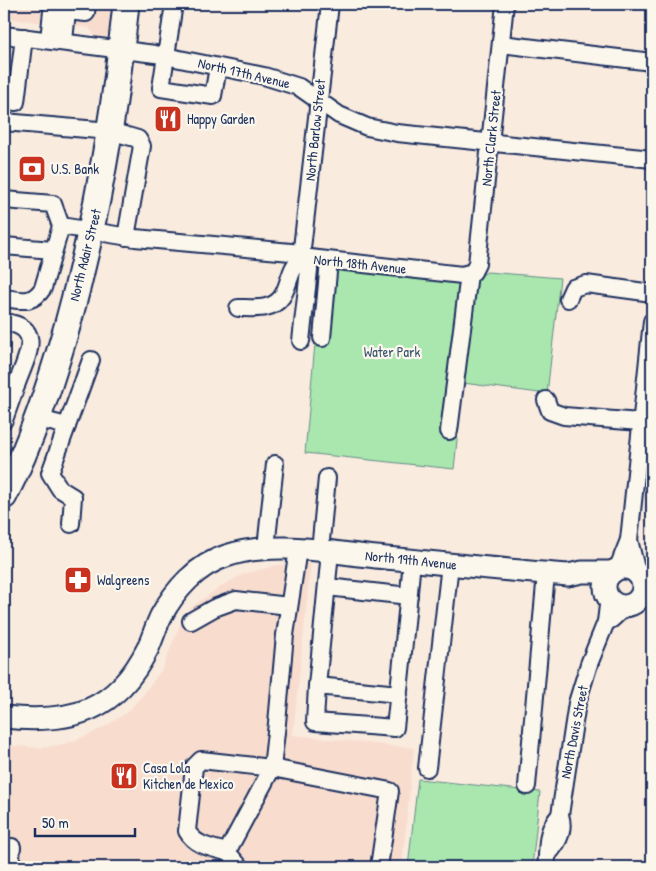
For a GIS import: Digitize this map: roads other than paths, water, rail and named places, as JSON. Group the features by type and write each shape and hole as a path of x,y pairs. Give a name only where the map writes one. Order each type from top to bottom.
{"highway":[{"name":"North Adair Street","path":"4,496 36,422 59,355 91,232 110,131 126,4"}],"main road":[{"name":"North 19th Avenue","path":"4,717 36,719 68,717 86,711 102,702 132,675 148,647 170,600 187,580 215,561 260,548 298,549 568,575 582,572 632,573"},
{"path":"632,573 642,582 642,591 626,599 606,582 632,573"},
{"name":"North 19th Avenue","path":"568,575 626,599"}],"street":[{"path":"56,41 52,11 57,4"},
{"path":"56,41 67,11 86,13 87,4"},
{"path":"174,4 161,88 213,96 218,66"},
{"name":"North Barlow Street","path":"302,255 330,4"},
{"name":"North Clark Street","path":"449,431 471,273 477,264 505,4"},
{"name":"North 17th Avenue","path":"4,35 166,56 264,76 299,86 339,115 367,126 397,133 652,158"},
{"path":"4,101 16,102 24,37"},
{"path":"501,44 652,62"},
{"path":"4,122 110,131 138,139 142,146 126,237"},
{"path":"4,200 53,204 61,226 42,288 34,299 4,298"},
{"path":"61,226 126,237 302,255 292,270 284,294 279,302 266,307 238,308"},
{"path":"4,246 53,250"},
{"name":"North 18th Avenue","path":"302,255 329,260 462,275 471,273"},
{"name":"North 18th Avenue","path":"301,341 309,270 302,255"},
{"path":"322,338 329,260"},
{"path":"568,299 573,288 586,284 652,293"},
{"path":"4,322 16,323 22,326 30,337 30,345 10,385 4,418 51,422 67,426"},
{"path":"632,573 629,540 652,322"},
{"path":"71,524 73,497 60,489 50,473 92,360"},
{"path":"546,400 550,411 564,416 640,422"},
{"path":"260,548 275,464"},
{"path":"327,478 325,552 327,587 315,722 395,728 412,560"},
{"path":"227,852 272,768 289,606 298,549"},
{"path":"427,768 450,564"},
{"path":"526,786 546,573"},
{"path":"327,587 409,596"},
{"name":"North Davis Street","path":"547,861 547,841 552,824 560,814 577,703 589,664 606,622 612,619 626,599"},
{"path":"191,621 214,608 236,600 289,606"},
{"path":"317,686 399,694"},
{"path":"240,867 227,852 198,844 190,838 187,831 194,767 200,760 272,768 390,791 379,867"},
{"path":"10,867 12,847"}],"place":[{"name":"Happy Garden","path":"168,119"},
{"name":"U.S. Bank","path":"32,169"},
{"name":"Walgreens","path":"78,580"},
{"name":"Casa Lola Kitchen de Mexico","path":"124,776"}],"park label":[{"name":"Water Park","path":"392,352"}]}
